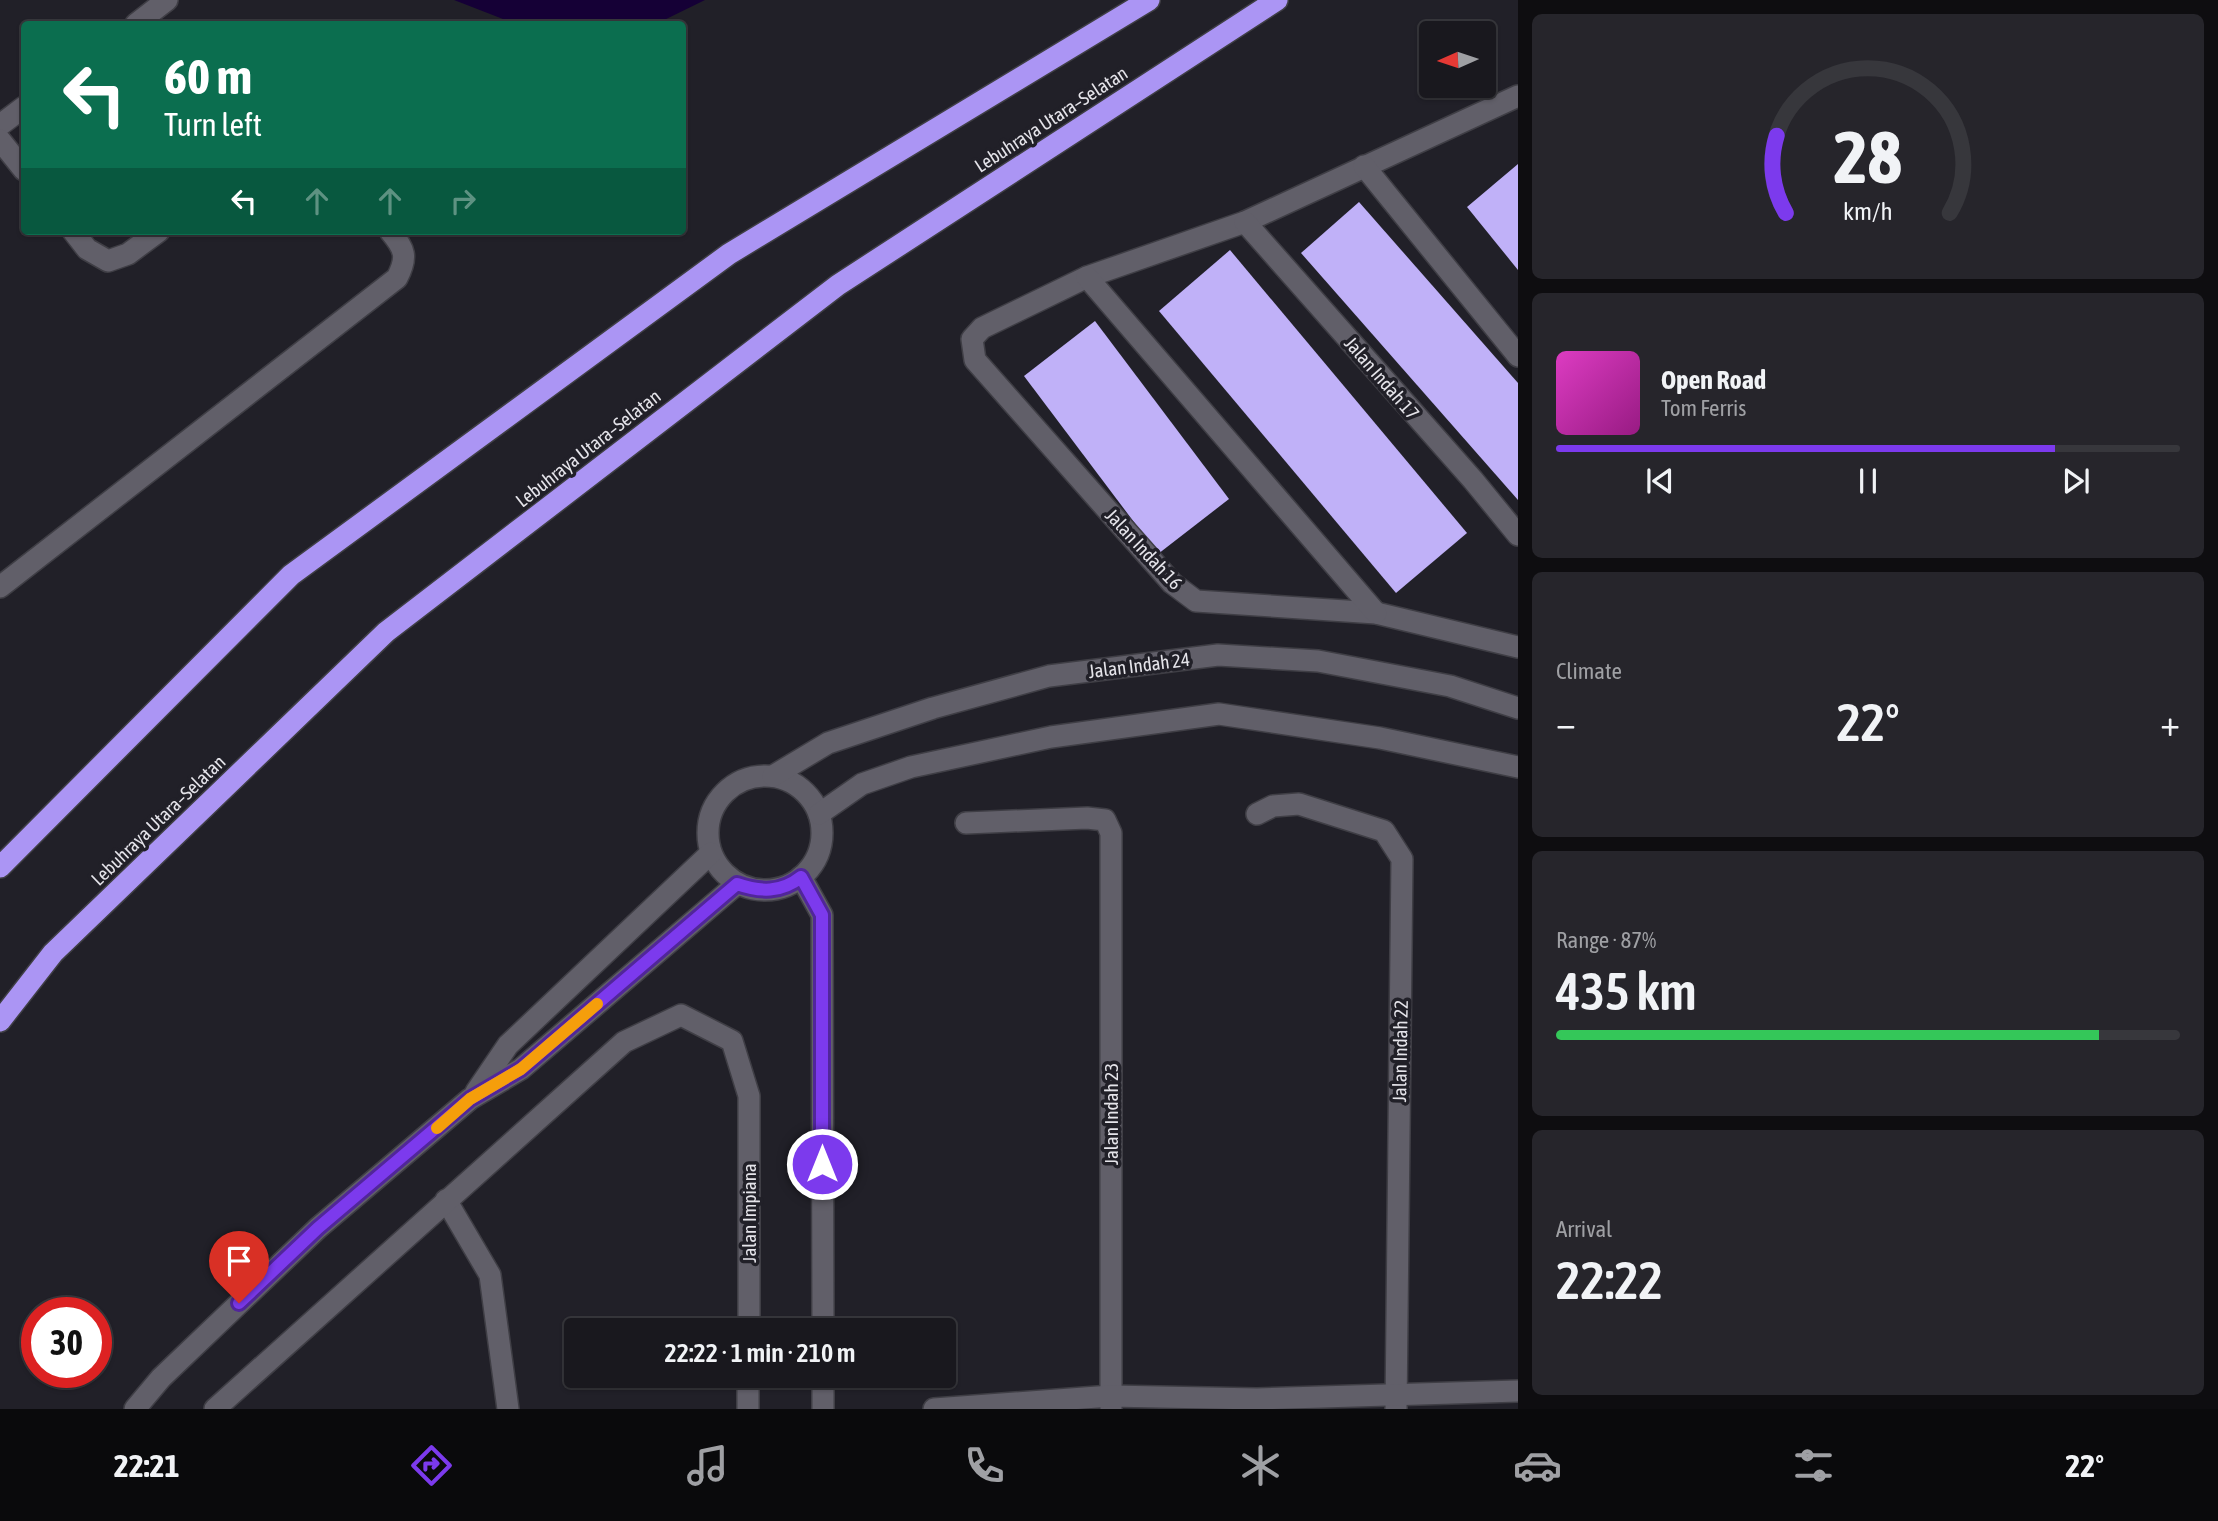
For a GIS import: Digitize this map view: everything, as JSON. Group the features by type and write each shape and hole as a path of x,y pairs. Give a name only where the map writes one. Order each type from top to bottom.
{"highway":[{"path":"0,867 291,575 729,254 1149,0"},
{"name":"Lebuhraya Utara–Selatan","path":"0,1021 52,953 386,632 838,285 1277,0"}],"street":[{"path":"140,21 167,0"},
{"path":"1376,612 1087,277 1245,222 1517,97"},
{"path":"0,125 21,109"},
{"path":"0,140 21,166"},
{"path":"1364,166 1518,356"},
{"name":"Jalan Indah 17","path":"1245,222 1473,480 1518,535"},
{"path":"76,235 87,249 108,261 128,254 154,235"},
{"path":"0,587 397,278 405,263 402,245 393,235"},
{"name":"Jalan Indah 16","path":"1087,277 982,328 972,340 975,360 1172,583 1196,601 1376,612 1518,647"},
{"name":"Jalan Indah 24","path":"773,776 828,743 933,708 1049,676 1217,655 1318,660 1450,686 1518,708"},
{"path":"819,814 862,784 911,766 1051,737 1219,714 1380,738 1518,767"},
{"path":"756,776 773,776 788,780 812,800 819,814 821,845 816,860 792,884 774,890 755,890 737,884 717,866 707,836 709,820 715,804 726,790 740,781 756,776"},
{"name":"Jalan Indah 22","path":"1258,814 1273,806 1299,804 1384,831 1402,859 1396,1402"},
{"name":"Jalan Indah 23","path":"966,823 1087,818 1105,820 1111,833 1111,1403"},
{"path":"470,1099 509,1045 711,853"},
{"path":"801,877 822,915 823,1318"},
{"path":"135,1409 161,1378 318,1228 470,1099 521,1069 737,884"},
{"name":"Jalan Impiana","path":"446,1200 624,1042 681,1015 732,1041 748,1096 748,1318"},
{"path":"215,1409 446,1200 490,1275 508,1409"},
{"path":"748,1388 748,1409"},
{"path":"823,1388 823,1409"},
{"path":"934,1409 1257,1399 1396,1402 1518,1391"}],"shaded area":[{"path":"454,0 705,0 662,21 508,21"}],"building":[{"path":"1518,164 1518,270 1467,207"},
{"path":"1359,202 1518,383 1518,500 1301,253"},
{"path":"1230,250 1467,533 1396,593 1159,311"},
{"path":"1095,321 1229,499 1158,554 1024,376"}],"slow traffic":[{"path":"437,1128 470,1099 521,1069 597,1004"}],"route":[{"path":"239,1303 318,1228 470,1099 521,1069 737,884 755,890 774,890 792,884 801,877 822,915 822,1164"}]}
